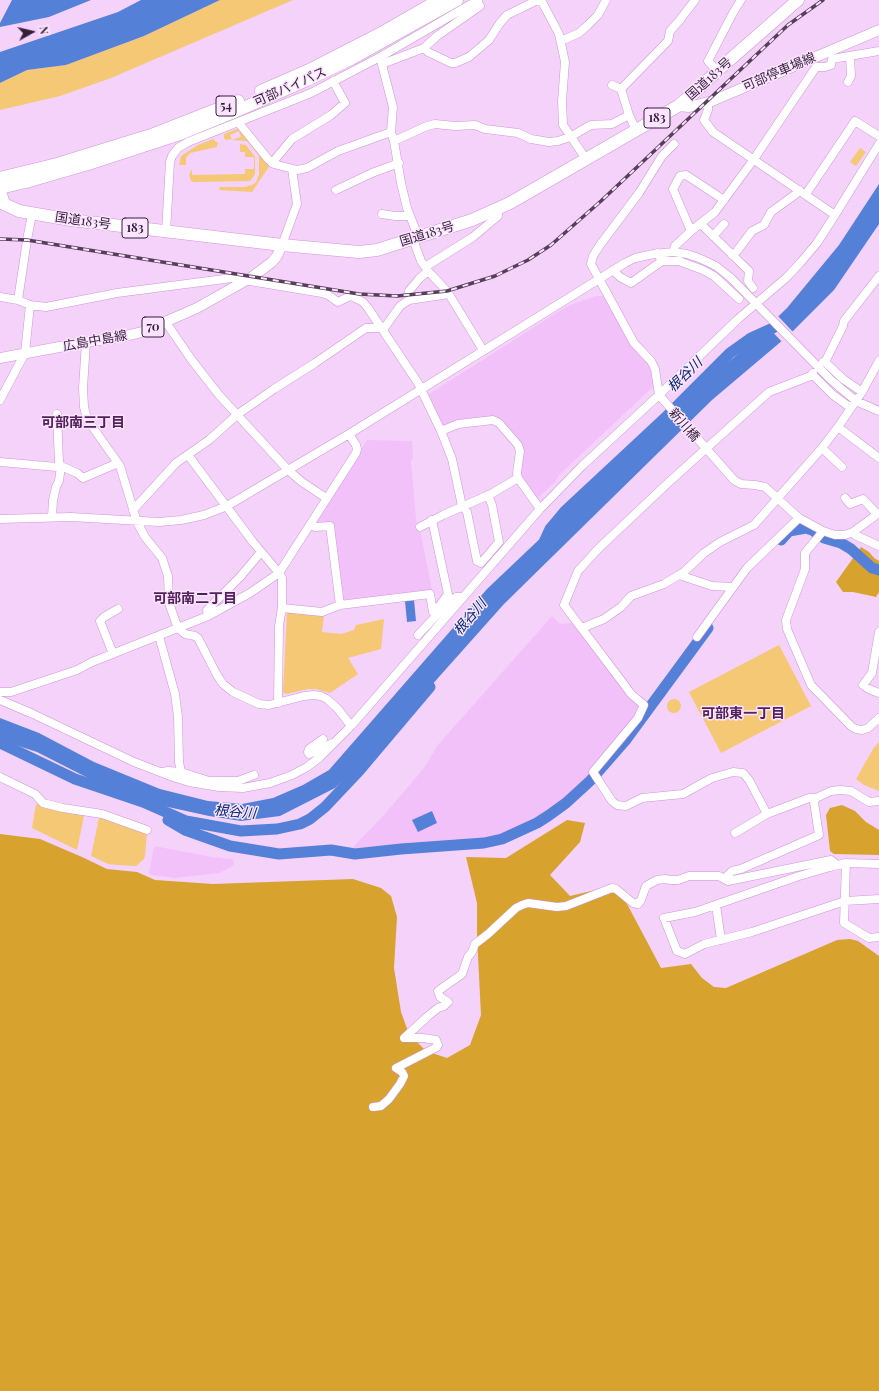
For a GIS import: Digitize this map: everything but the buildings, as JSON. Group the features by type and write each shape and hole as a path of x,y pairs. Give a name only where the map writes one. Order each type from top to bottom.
{"highway":[{"name":"可部バイパス","path":"0,178 57,164 151,135 241,100 309,70 385,31 439,0"},
{"name":"国道183号","path":"0,190 4,204 19,211 32,214 166,232 282,245 359,252 377,250 472,220 510,203 678,106 696,92 717,71 798,0"},
{"name":"可部バイパス","path":"0,190 88,164 180,134 307,80 459,10"}],"main road":[{"name":"可部停車場線","path":"678,106 688,107 708,102 879,30"},
{"name":"広島中島線","path":"0,358 142,332 197,308 245,281 272,262 277,256 282,245"}],"street":[{"path":"381,60 459,10 478,0"},
{"path":"424,48 428,52 451,62 469,57 489,40 507,14 538,0"},
{"path":"541,0 561,42 565,62 563,75 563,126 586,159"},
{"path":"561,42 588,25 598,15 606,0"},
{"path":"621,89 668,41 670,31 684,16 695,0"},
{"path":"717,71 708,61 732,13 741,0"},
{"path":"166,232 170,162 174,152 188,142 311,93 333,81 381,60 424,48 437,36 459,10"},
{"path":"673,252 675,246 715,212 754,159 816,67 831,65 832,59 879,51"},
{"path":"848,82 851,76 850,56"},
{"path":"381,60 393,107 391,132 399,163 401,183 410,216 416,231 414,239 421,261 426,269 449,294 483,350"},
{"path":"272,163 292,139 331,115 345,103 333,81"},
{"path":"612,85 621,89 629,115 636,130"},
{"path":"708,102 708,110 704,120 713,132 835,215"},
{"path":"394,141 427,126 435,124 455,126 474,125 485,129 518,133 531,139 548,142 558,141 570,137 591,125 612,124 629,115"},
{"path":"732,255 737,251 752,231 764,225 771,212 796,194 802,192 855,121 879,136"},
{"path":"238,122 272,163 298,170 307,168 338,151 391,132"},
{"path":"662,399 655,369 651,361 634,343 591,264 593,256 600,245 639,193 662,156 674,144"},
{"path":"0,700 134,762 189,782 243,788 270,783 292,775 320,757 352,726 540,508 582,466 662,399 674,385 801,262 817,243 879,144"},
{"path":"336,190 372,173 399,163"},
{"path":"282,245 297,204 292,169"},
{"path":"691,231 673,189 680,176 686,175 724,200"},
{"path":"409,291 420,279 426,269 473,237 498,216 497,209"},
{"path":"18,300 26,240 32,214"},
{"path":"382,214 410,216"},
{"path":"701,224 749,271 748,281 753,288"},
{"path":"713,236 724,224"},
{"path":"613,270 620,277 631,283 659,257 673,252 700,258 716,266 731,278 831,380 856,401 879,411"},
{"path":"0,519 52,517 159,522 181,520 204,515 227,506 349,434 613,270 635,258 659,257 679,261 703,270 714,276 739,299"},
{"path":"862,392 843,379 824,362 843,326 844,321 879,276"},
{"path":"0,297 18,300 30,305 46,307 117,293 232,278 322,293 338,302 350,296 353,297 363,302 368,308 414,376 441,431 452,459 462,506 467,512 477,561 482,563 499,542 492,504 488,496"},
{"path":"133,510 176,463 209,440 238,414 366,328 385,327 400,306 409,300 449,294"},
{"path":"0,400 25,353 30,305"},
{"path":"165,321 191,359 219,395 288,470 302,482 326,498"},
{"path":"86,342 83,388 87,419 120,466 137,522 145,537 162,558 166,567 168,576 169,602 178,628 185,634 198,638 217,675 223,684 233,692 259,704 269,705 304,696 321,696 327,699 338,709 352,726"},
{"path":"582,628 604,619 621,607 632,596 664,584 679,575 704,553 754,524 838,428 862,392 879,361"},
{"path":"767,814 749,780 743,774 733,772 712,778 683,794 642,798 626,806 617,805 612,801 593,772 638,718 644,705 627,688 564,605 578,571 598,549 669,482 769,392 813,374 833,395 851,408"},
{"name":"新川橋","path":"662,399 734,480 741,484 765,487 799,518 820,534 845,535 853,532"},
{"path":"52,517 53,500 56,487 59,482 60,466 57,414"},
{"path":"441,431 458,424 493,420 499,423 518,445 520,451 517,473 518,478 540,508"},
{"path":"838,428 879,458"},
{"path":"0,692 11,692 77,670 92,662 208,616 250,593 279,573 356,453 356,444 349,434"},
{"path":"822,448 842,467"},
{"path":"188,455 282,578 282,608 279,626 278,703"},
{"path":"0,462 60,466 77,473 83,478 118,463"},
{"path":"420,527 462,506 488,496 518,478"},
{"path":"845,498 850,504 863,499 878,514 853,532 855,535 879,546"},
{"path":"697,637 747,568 799,518"},
{"path":"432,520 448,594 437,609 436,615"},
{"path":"310,524 316,527 330,526 340,605"},
{"path":"820,534 805,553 805,569 786,620 787,629 811,685 852,727 856,730 862,730 868,728 879,718"},
{"path":"208,616 207,610 240,577 261,552"},
{"path":"679,575 712,586 733,586"},
{"path":"282,608 322,612 340,605 430,594 433,612 436,615"},
{"path":"418,635 449,602 456,597 462,597"},
{"path":"113,654 100,621 118,609"},
{"path":"879,632 872,673 863,685 879,693"},
{"path":"159,636 175,694 178,717 181,772"},
{"path":"323,739 309,748 309,754 338,741"},
{"path":"159,772 181,772 208,783 238,781 254,775"},
{"path":"0,777 35,794 43,803 63,808 102,814 147,830"},
{"path":"735,833 767,814 809,798 816,798 831,791 851,790 869,802 879,801"},
{"path":"724,879 732,871 741,869 819,835 814,802 816,798"},
{"path":"373,1107 381,1106 389,1099 400,1084 404,1076 402,1072 396,1068 437,1048 438,1045 436,1040 404,1038 428,1016 448,1002 440,997 438,991 462,974 474,944 488,934 516,908 528,903 557,907 566,906 612,888 616,889 632,903 638,904 646,886 657,880 678,880 689,876 719,876 728,881 831,860 842,864"},
{"path":"842,864 845,901 844,923 869,938 879,937"},
{"path":"879,864 842,864 799,876 694,912 664,918 677,951 685,954 704,944 752,932 845,901 879,899"},
{"path":"716,905 721,940"}],"shaded area":[{"path":"220,0 293,0 111,78 60,96 0,110 0,83 27,70 66,65 144,36"},
{"path":"240,128 270,165 252,192 219,190 220,187 245,187 252,185 256,182 259,175 259,156 247,141 232,140 241,137 239,131 230,135 232,139 226,140 224,138 224,134"},
{"path":"213,139 218,142 217,147 190,153 186,158 186,165 179,165 181,156 198,145"},
{"path":"240,144 246,145 255,157 255,174 250,181 191,181 189,175 192,169 192,175 245,174 245,169 254,169 254,157 245,157 245,152 240,152"},
{"path":"860,148 866,152 856,166 850,162"},
{"path":"596,296 602,296 606,299 649,364 652,373 653,387 559,475 555,482 536,500 519,473 522,450 500,420 443,427 426,396 561,310 570,305"},
{"path":"367,440 412,441 413,457 411,461 417,530 420,530 432,590 343,602 332,523 318,524 316,522"},
{"path":"861,547 879,561 879,592 876,597 853,592 843,592 836,582"},
{"path":"287,612 324,615 322,632 341,634 354,630 356,625 384,619 381,649 348,658 358,674 330,693 316,689 308,689 286,694 283,692"},
{"path":"552,616 560,624 574,623 638,702 638,712 592,775 564,803 542,819 505,836 463,843 357,850 353,847 384,815 424,768 437,746"},
{"path":"779,645 811,706 721,753 689,692"},
{"path":"674,699 679,701 681,706 679,711 674,713 669,711 667,706 669,701"},
{"path":"879,742 879,791 864,785 856,779 873,749"},
{"path":"36,804 84,816 77,850 32,828"},
{"path":"842,805 855,811 866,822 879,830 879,855 834,854 830,851 826,815 830,808"},
{"path":"99,818 147,833 144,859 136,866 118,865 108,864 91,856"},
{"path":"567,820 585,823 580,842 550,875 570,896 617,885 661,968 691,964 702,978 714,987 726,988 837,940 850,939 858,941 879,956 879,1391 0,1391 0,834 40,839 107,869 137,872 155,880 213,884 353,879 381,888 391,896 397,917 394,968 401,1012 409,1034 426,1051 447,1058 470,1045 481,1015 477,903 466,857 506,858"},
{"path":"154,846 212,857 233,859 234,865 220,873 175,878 151,875 149,873"}],"water":[{"path":"12,0 91,0 49,17 0,27 0,23"},
{"path":"141,0 220,0 144,36 66,65 27,70 0,83 0,52 118,12"},
{"path":"879,184 879,224 834,290 790,334 712,400 504,604 364,761 335,788 280,816 241,821 209,816 159,805 90,779 37,752 0,740 0,718 39,733 94,762 160,789 208,801 242,804 273,798 303,785 329,770 487,589 704,383 753,341 787,308 839,245"},
{"path":"414,600 416,621 407,622 405,601"},
{"path":"432,811 437,823 418,832 412,820"}],"pier":[{"path":"777,315 794,333 783,343 766,325"}],"waterway":[{"name":"根谷川","path":"544,542 550,529 565,511 667,416 730,353 751,338 773,328"},
{"path":"781,540 789,531 806,528 824,538 841,543 851,549 872,568 879,570"},
{"path":"168,820 185,830 230,846 279,854 331,850 355,854 484,843 502,839 537,823 548,816 566,803 590,781 625,741 708,628"},
{"name":"根谷川","path":"0,743 75,779 143,802 186,821 241,831 277,829 300,824 310,819 325,807 359,771 430,687"}],"railway":[{"path":"0,239 27,240 359,294 397,296 447,291 495,276 528,260 551,245 601,201 788,25 823,0"}],"district":[{"name":"可部南三丁目","path":"83,423"},
{"name":"可部南二丁目","path":"195,599"},
{"name":"可部東一丁目","path":"743,714"}]}
